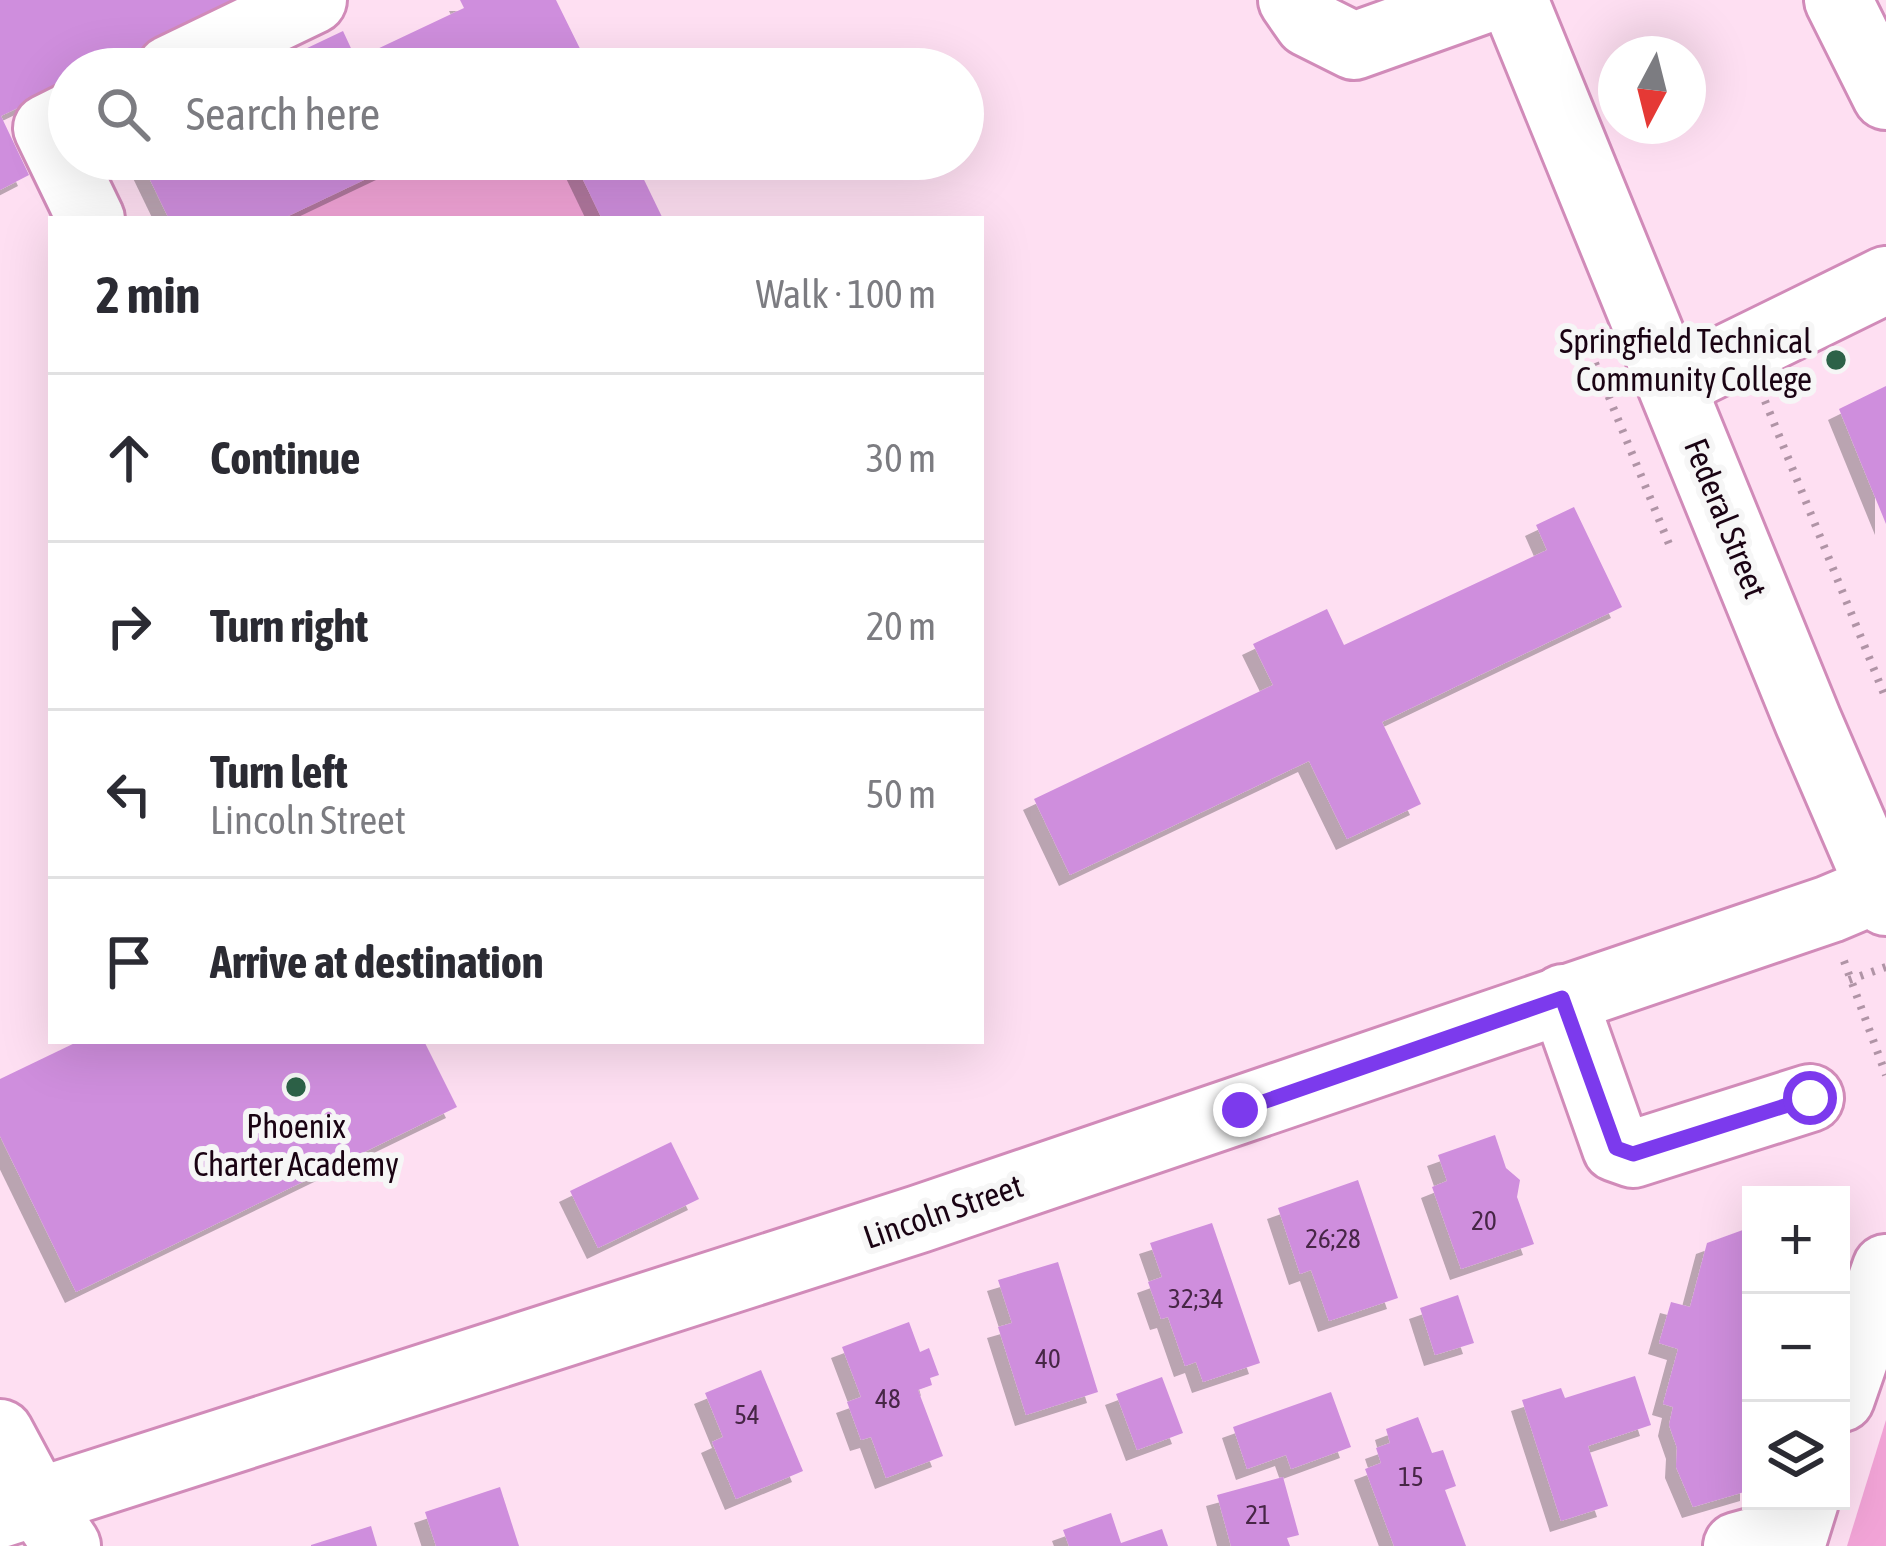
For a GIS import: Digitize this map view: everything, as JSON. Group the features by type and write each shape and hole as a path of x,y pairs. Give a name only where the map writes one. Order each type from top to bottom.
{"street":[{"path":"214,48 313,0"},
{"path":"1292,0 1308,23 1354,46 1483,0"},
{"name":"Federal Street","path":"1514,0 1883,895"},
{"path":"1838,0 1886,95"},
{"path":"72,180 90,216"},
{"path":"1672,385 1886,280"},
{"name":"Lincoln Street","path":"34,1520 1562,998 1883,895"},
{"path":"1562,998 1616,1148 1633,1154 1810,1098"},
{"path":"1850,1372 1886,1268"},
{"path":"0,1433 34,1520"}],"path":[{"path":"1743,350 1886,699"},
{"path":"1850,980 1886,968"}],"shaded area":[{"path":"364,180 583,180 601,216 288,216"},
{"path":"1886,1420 1886,1546 1847,1546"}],"building":[{"path":"0,0 243,0 143,48 48,48 48,93 1,116 29,175 0,190"},
{"path":"460,0 556,0 580,48 379,48 464,8"},
{"path":"343,31 351,48 307,48"},
{"path":"150,180 364,180 288,216 168,216"},
{"path":"583,180 644,180 662,216 601,216"},
{"path":"1886,386 1886,524 1839,409"},
{"path":"1574,507 1622,607 1382,722 1421,804 1347,839 1309,761 1070,875 1034,799 1273,685 1253,644 1327,609 1344,645 1547,550 1536,525"},
{"path":"73,1044 426,1044 457,1107 76,1292 0,1136 0,1079"},
{"path":"1495,1135 1506,1168 1520,1180 1517,1197 1534,1244 1461,1269 1432,1187 1447,1181 1438,1155"},
{"path":"671,1142 699,1199 598,1248 570,1191"},
{"path":"1358,1180 1398,1298 1329,1321 1311,1270 1300,1274 1278,1208"},
{"path":"1212,1223 1260,1363 1203,1382 1196,1362 1185,1366 1168,1317 1161,1319 1148,1282 1162,1277 1150,1243"},
{"path":"1742,1230 1742,1493 1693,1507 1676,1467 1677,1448 1669,1425 1673,1407 1663,1404 1678,1349 1659,1343 1671,1302 1690,1307 1707,1243"},
{"path":"1058,1262 1098,1392 1026,1415 998,1327 1012,1323 998,1280"},
{"path":"1458,1295 1474,1343 1435,1355 1420,1308"},
{"path":"909,1322 920,1352 929,1348 939,1375 930,1378 932,1385 918,1390 943,1456 886,1478 871,1437 861,1440 847,1402 861,1397 842,1347"},
{"path":"761,1370 803,1471 736,1499 712,1442 723,1437 705,1393"},
{"path":"1635,1376 1651,1425 1588,1446 1608,1506 1561,1521 1522,1400 1561,1388 1565,1398"},
{"path":"1162,1377 1183,1433 1137,1450 1116,1394"},
{"path":"1331,1392 1351,1447 1291,1469 1286,1455 1247,1469 1233,1427"},
{"path":"1418,1417 1432,1453 1443,1450 1456,1486 1445,1490 1466,1546 1394,1546 1365,1469 1381,1463 1376,1448 1390,1443 1386,1429"},
{"path":"1283,1477 1299,1535 1287,1538 1290,1546 1231,1546 1217,1495"},
{"path":"500,1487 519,1546 436,1546 425,1512"},
{"path":"1111,1513 1121,1543 1162,1529 1168,1546 1069,1546 1063,1530"},
{"path":"371,1526 377,1546 311,1546 311,1545"}],"place":[{"name":"Springfield Technical Community College","path":"1836,360"},
{"name":"Phoenix Charter Academy","path":"296,1087"}],"route":[{"path":"1240,1110 1562,998 1616,1148 1633,1154 1810,1098"}]}
